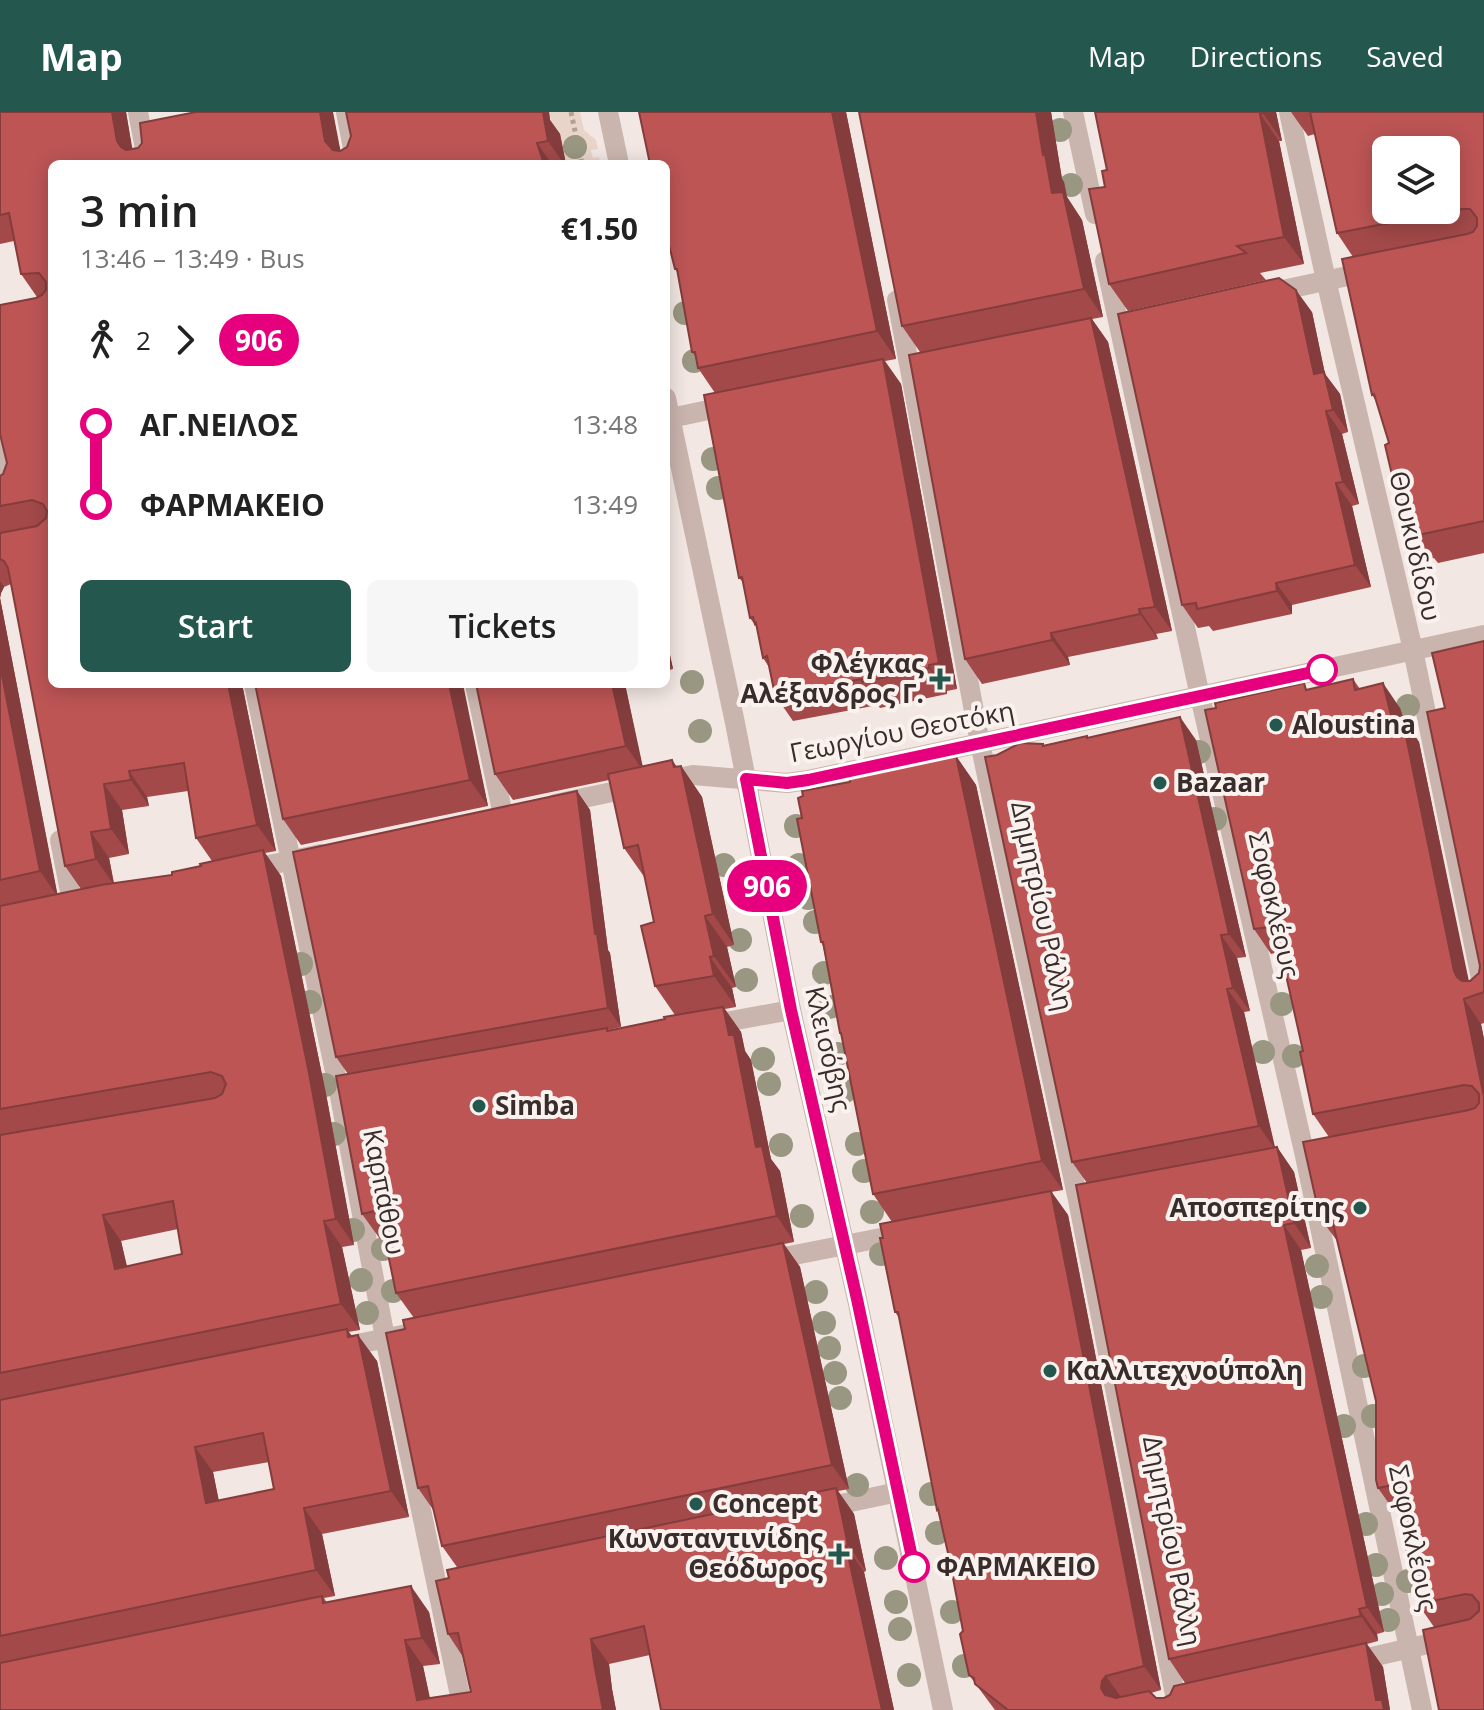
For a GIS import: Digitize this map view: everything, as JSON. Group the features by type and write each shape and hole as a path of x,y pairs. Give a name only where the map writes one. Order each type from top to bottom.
{"street":[{"path":"138,112 147,160"},
{"path":"346,112 355,160"},
{"path":"608,112 618,160"},
{"name":"Σοφοκλέους","path":"1073,112 1118,327 1305,1156 1422,1710"},
{"name":"Θουκυδίδου","path":"1289,112 1413,650 1484,993"},
{"path":"1252,297 1383,269"},
{"name":"Δημητρίου Ράλλη","path":"893,278 980,743 1078,1200 1177,1703"},
{"path":"670,412 758,400"},
{"name":"Κλεισόβης","path":"670,426 746,779 791,1010 845,1245 943,1710"},
{"path":"0,439 12,491"},
{"name":"Γεωργίου Θεοτόκη","path":"476,688 510,814 693,775 787,783 808,780 1484,635"},
{"name":"Καρπάθου","path":"255,688 290,861 346,1090 385,1338 463,1710"},
{"path":"55,814 74,907"},
{"path":"228,874 336,851"},
{"path":"698,1027 791,1010"},
{"path":"738,1266 925,1230"},
{"path":"324,1350 431,1329"},
{"path":"806,1511 898,1492"},
{"path":"1332,1666 1484,1631"}],"path":[{"path":"571,112 581,160"}],"shaded area":[{"path":"549,112 580,112 584,130 596,140 598,149 591,150 593,158 599,157 600,160 565,160 560,134 554,135"}],"building":[{"path":"0,112 112,112 117,141 126,150 138,148 142,143 140,123 196,112 320,112 325,141 333,150 340,151 347,147 351,136 346,112 543,112 548,141 537,143 543,160 48,160 48,688 229,688 257,825 196,838 184,763 129,771 131,780 104,784 111,829 91,832 96,859 65,866 8,568 0,559 0,533 37,526 46,518 47,511 43,504 32,500 0,506 0,476 7,463 0,434 0,305 42,295 46,282 39,273 21,274 9,213 0,215"},
{"path":"639,112 832,112 877,331 698,368 670,249 670,160 649,160"},
{"path":"859,112 1036,112 1052,193 1063,192 1084,289 902,326"},
{"path":"1095,112 1262,112 1284,237 1237,246 1246,253 1109,284 1089,189 1105,187 1102,171 1107,170"},
{"path":"1310,112 1484,112 1484,521 1418,535 1417,530 1410,531 1408,521 1403,522 1385,445 1389,443 1372,395 1342,259 1473,232 1477,218 1470,209 1460,209 1460,136 1372,136 1372,224 1384,224 1337,233"},
{"path":"1279,278 1296,290 1314,374 1324,372 1333,410 1326,411 1343,482 1336,483 1355,565 1276,583 1277,591 1197,609 1196,603 1182,605 1118,314"},
{"path":"1091,318 1155,607 1139,609 1140,614 1051,633 1052,640 965,659 909,355"},
{"path":"883,359 939,663 929,665 929,668 862,682 862,679 775,695 767,656 763,658 756,623 753,617 750,618 742,577 739,578 704,395"},
{"path":"1484,641 1484,992 1464,999 1484,1097 1484,1710 1439,1710 1423,1630 1470,1619 1479,1611 1479,1603 1472,1595 1465,1594 1418,1604 1393,1485 1378,1488 1376,1480 1376,1401 1331,1215 1320,1218 1303,1142 1469,1110 1479,1103 1479,1094 1472,1086 1464,1085 1313,1114 1300,1052 1303,1051 1275,926 1254,929 1205,710 1216,708 1215,703 1304,683 1306,690 1353,679 1355,690 1383,683 1392,719 1402,717 1454,971 1462,981 1470,981 1479,973 1480,966 1427,712 1445,708 1432,653"},
{"path":"0,665 40,871 0,880"},
{"path":"256,688 450,688 470,780 283,819"},
{"path":"477,688 613,688 626,746 495,774"},
{"path":"1180,717 1229,934 1221,935 1233,988 1227,989 1259,1126 1072,1162 985,757 997,755 1020,743 1043,746"},
{"path":"956,756 1042,1161 873,1194 797,819 802,818 798,798 803,796 802,791 850,782 849,774"},
{"path":"672,760 674,767 681,766 713,914 705,916 714,956 710,957 714,976 655,986 641,926 654,922 638,845 624,848 608,774"},
{"path":"577,791 595,934 608,1008 336,1057 293,852"},
{"path":"263,850 336,1219 324,1221 341,1304 0,1373 0,1135 215,1098 222,1094 226,1084 222,1076 211,1072 0,1109 0,906 101,885 172,875 172,872","holes":["173,1201 182,1254 115,1269 103,1215"]},
{"path":"723,1007 729,1035 734,1035 756,1147 762,1146 777,1216 396,1293 379,1210 362,1214 336,1076 607,1028 607,1031"},
{"path":"1277,1147 1294,1223 1284,1225 1367,1607 1359,1609 1361,1616 1169,1659 1076,1185"},
{"path":"1051,1191 1144,1666 1106,1676 1101,1688 1105,1695 1116,1698 1149,1691 1156,1698 1164,1698 1170,1695 1174,1686 1366,1643 1376,1700 1382,1700 1384,1710 1008,1710 975,1684 974,1678 969,1675 950,1562 898,1312 895,1312 880,1224"},
{"path":"783,1243 832,1465 442,1546 428,1486 418,1488 386,1333 405,1329 403,1320"},
{"path":"347,1329 348,1337 358,1335 391,1491 304,1508 316,1570 0,1636 0,1400","holes":["263,1433 274,1489 206,1503 195,1447"]},
{"path":"836,1488 882,1710 661,1710 644,1626 591,1639 603,1710 0,1710 0,1663 322,1596 323,1603 411,1586 422,1638 405,1640 417,1700 471,1692 458,1633 448,1634 436,1581 449,1578 447,1570"}],"bus line":[{"name":"906","path":"914,1567 791,1010 746,779 787,783 808,780 1322,670"}],"place":[{"name":"Φλέγκας Αλέξανδρος Γ.","path":"940,679"},
{"name":"Aloustina","path":"1276,725"},
{"name":"Bazaar","path":"1160,783"},
{"name":"Simba","path":"479,1106"},
{"name":"Αποσπερίτης","path":"1360,1208"},
{"name":"Καλλιτεχνούπολη","path":"1050,1371"},
{"name":"Concept","path":"696,1504"},
{"name":"Κωνσταντινίδης Θεόδωρος","path":"839,1554"},
{"name":"ΦΑΡΜΑΚΕΙΟ","path":"914,1567"}]}
